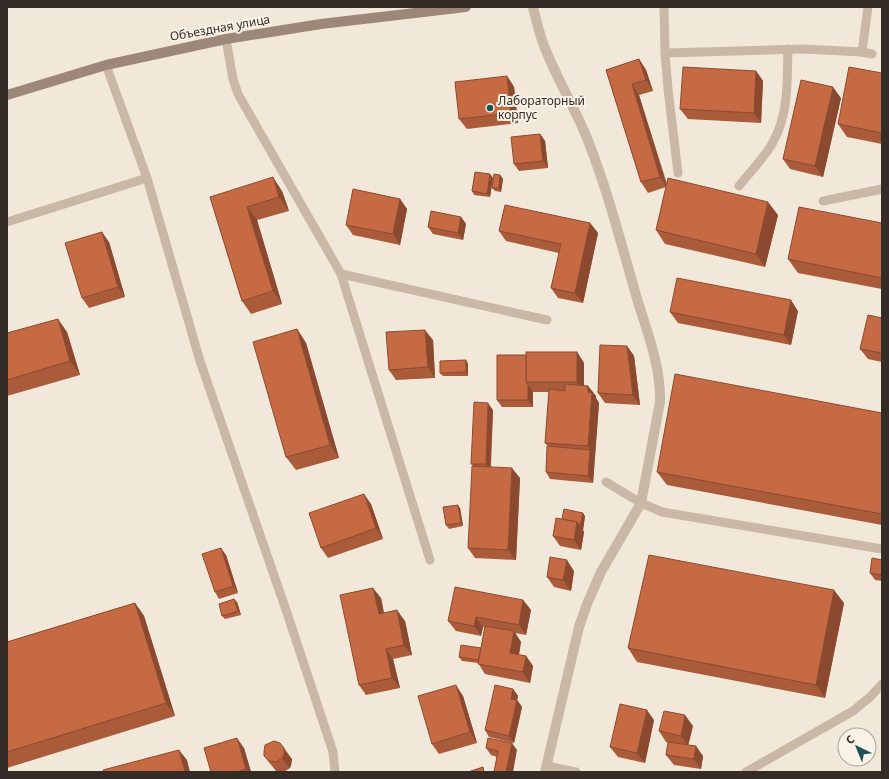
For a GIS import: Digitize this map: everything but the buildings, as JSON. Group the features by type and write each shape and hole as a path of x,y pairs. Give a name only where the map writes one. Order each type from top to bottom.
{"main road":[{"name":"Объездная улица","path":"7,95 106,65 226,39 410,10 466,7"}],"street":[{"path":"532,7 547,53 579,118 598,166 647,333 658,375 660,402 641,503 601,572 585,609 579,627 546,769"}],"lane":[{"path":"664,7 665,53 668,89 678,173"},
{"path":"665,53 788,49 867,53 868,7"},
{"path":"226,39 233,79 238,94 341,274 430,560"},
{"path":"739,186 773,143 780,126 784,111 788,49"},
{"path":"106,65 146,178 200,361 331,745 335,772"},
{"path":"7,222 146,178"},
{"path":"824,201 882,189"},
{"path":"341,274 547,320"},
{"path":"606,482 641,503 662,512 882,549"},
{"path":"746,772 853,712 882,684"},
{"path":"546,769 576,772"}],"place":[{"name":"Лабораторный корпус","path":"490,108"}]}
